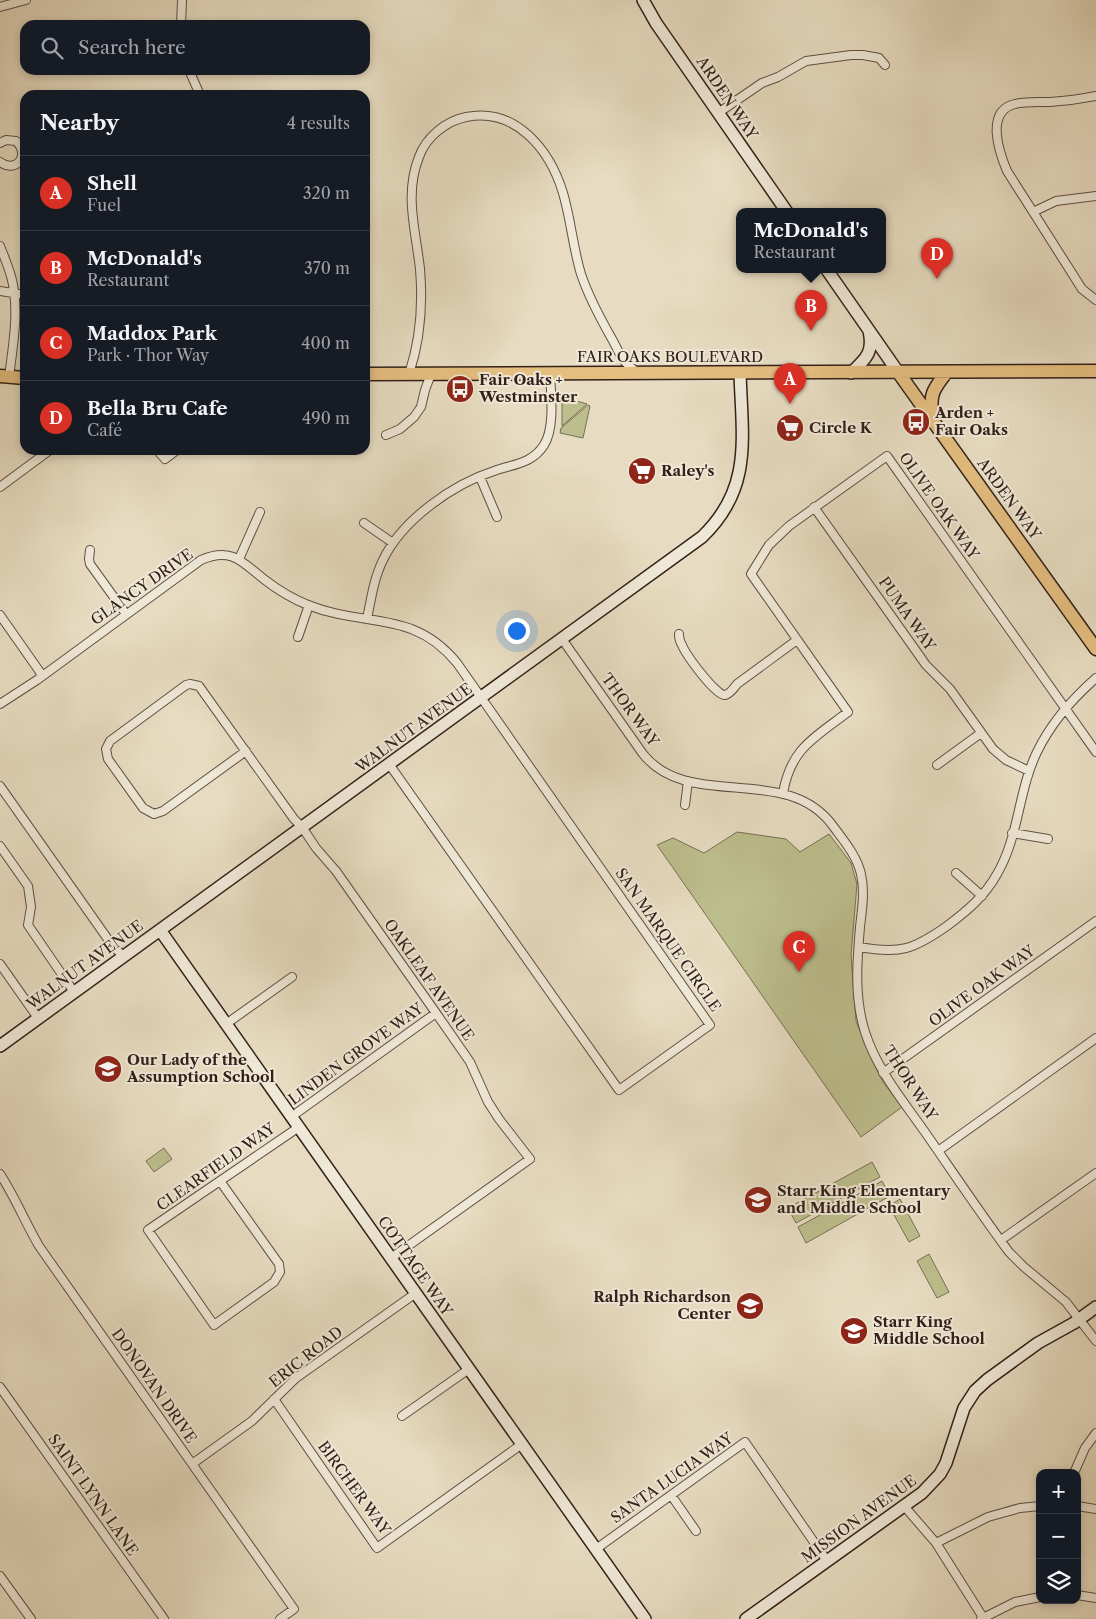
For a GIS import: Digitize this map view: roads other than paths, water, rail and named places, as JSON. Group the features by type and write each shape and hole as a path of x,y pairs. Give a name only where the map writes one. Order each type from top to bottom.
{"main road":[{"name":"FAIR OAKS BOULEVARD","path":"370,374 1096,371"},
{"name":"ARDEN WAY","path":"898,372 1096,650"},
{"path":"933,421 930,404 934,387 947,372"},
{"path":"5,376 20,378"}],"street":[{"path":"0,7 26,0"},
{"path":"181,20 182,0"},
{"name":"ARDEN WAY","path":"643,0 656,23 784,208"},
{"path":"718,113 762,83 778,77 806,61 863,55 879,58 885,65"},
{"path":"191,75 198,90"},
{"path":"1096,96 1016,103 1006,108 1000,115 997,131 1000,155 1007,171 1082,289 1096,300"},
{"path":"409,374 417,337 421,302 420,269 411,203 415,167 422,150 437,132 463,118 481,115 505,119 526,131 550,163 563,193 577,260 590,297 624,362 638,373"},
{"path":"0,143 11,139 16,141 20,147"},
{"path":"1,165 17,164 20,161"},
{"path":"1033,212 1056,201 1096,196"},
{"path":"0,246 11,276 14,293 14,339 5,376"},
{"name":"ARDEN WAY","path":"829,273 898,372"},
{"path":"0,291 20,294"},
{"path":"851,373 864,361 870,348 871,340 868,329"},
{"name":"WALNUT AVENUE","path":"0,1046 697,541 719,520 731,499 739,476 741,464 740,373"},
{"path":"386,434 405,425 421,407 431,374"},
{"path":"367,619 379,570 393,543 411,522 444,496 494,471 527,461 543,447 550,427 550,374"},
{"path":"0,486 43,455"},
{"name":"OLIVE OAK WAY","path":"783,794 790,767 803,747 848,712 751,574 778,535 887,456 1096,752"},
{"path":"480,477 497,518"},
{"name":"PUMA WAY","path":"814,508 926,665 950,689 993,749 1015,765 1029,771"},
{"path":"260,512 240,559 278,589 309,605 328,611 410,628 437,642 449,653 482,697"},
{"path":"364,523 393,543"},
{"path":"90,550 90,564 126,614"},
{"name":"GLANCY DRIVE","path":"0,704 42,676 201,560 223,555 240,559"},
{"path":"298,637 309,605"},
{"path":"0,615 42,676"},
{"path":"679,634 684,649 705,678 716,692 726,695 737,684 797,640"},
{"name":"THOR WAY","path":"562,639 647,758 666,774 688,781 801,798 814,805 832,824 854,855 861,874 864,895 856,981 860,1012 871,1048 884,1073 1001,1240 1024,1267 1058,1295 1080,1319 1096,1341"},
{"path":"858,947 888,951 909,948 962,914 982,896 1004,862 1029,771 1044,738 1065,708 1096,678"},
{"name":"OAKLEAF AVENUE","path":"246,751 163,811 154,814 143,808 108,759 106,753 107,745 110,741 186,685 195,684 203,690 294,819 336,871 436,1013 470,1062 488,1102 530,1159 391,1258"},
{"name":"SAN MARQUE CIRCLE","path":"390,764 619,1090 710,1025 487,707 482,697"},
{"path":"937,765 981,733"},
{"path":"685,805 688,781"},
{"path":"0,786 112,945 123,956"},
{"path":"1012,833 1048,838"},
{"path":"0,846 28,886 31,907 28,925 74,992"},
{"path":"956,873 982,896"},
{"name":"OLIVE OAK WAY","path":"884,1073 1096,921"},
{"name":"COTTAGE WAY","path":"160,930 645,1619"},
{"path":"0,964 38,1018"},
{"path":"226,1024 292,977"},
{"name":"LINDEN GROVE WAY","path":"291,1116 436,1013"},
{"path":"938,1152 1096,1038"},
{"name":"CLEARFIELD WAY","path":"220,1181 279,1264 280,1272 274,1282 214,1325 148,1230 299,1127"},
{"path":"1001,1240 1096,1173"},
{"name":"DONOVAN DRIVE","path":"0,1174 39,1246 294,1609 280,1619"},
{"name":"ERIC ROAD","path":"192,1464 252,1420 296,1378 416,1293"},
{"name":"MISSION AVENUE","path":"746,1619 922,1492 940,1474 952,1451 964,1408 975,1391 1038,1343 1080,1319 1096,1307"},
{"path":"402,1416 469,1369"},
{"name":"SAINT LYNN LANE","path":"0,1387 164,1619"},
{"name":"BIRCHER WAY","path":"274,1399 377,1548 522,1444"},
{"path":"1076,1469 1085,1448 1096,1433"},
{"name":"SANTA LUCIA WAY","path":"596,1549 745,1442 827,1561"},
{"path":"671,1496 696,1531"},
{"path":"904,1506 936,1544 983,1618 1015,1602 1036,1598"},
{"path":"936,1544 988,1517 1020,1508 1036,1506"},
{"path":"1081,1507 1096,1509"},
{"path":"0,1576 31,1619"},
{"path":"1081,1596 1096,1598"}],"place":[{"name":"Bella Bru Cafe","path":"937,279"},
{"name":"McDonald's","path":"811,331"},
{"name":"Fair Oaks + Westminster","path":"460,389"},
{"name":"Shell","path":"790,404"},
{"name":"Arden + Fair Oaks","path":"916,422"},
{"name":"Circle K","path":"790,428"},
{"name":"Raley's","path":"642,471"},
{"name":"Maddox Park","path":"799,972"},
{"name":"Our Lady of the Assumption School","path":"108,1069"},
{"name":"Starr King Elementary and Middle School","path":"758,1200"},
{"name":"Ralph Richardson Center","path":"750,1306"},
{"name":"Starr King Middle School","path":"854,1331"}]}
